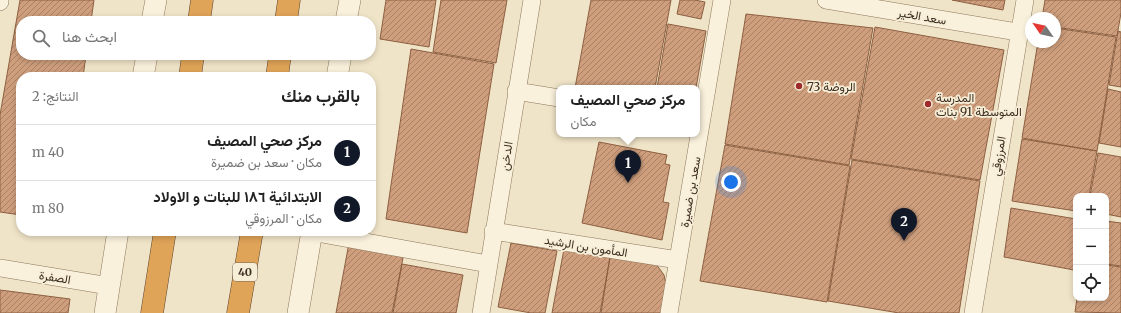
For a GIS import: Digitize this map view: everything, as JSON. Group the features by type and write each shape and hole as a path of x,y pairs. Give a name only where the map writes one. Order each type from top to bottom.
{"highway":[{"path":"200,16 202,0"},
{"path":"287,16 289,0"},
{"path":"191,72 192,60"},
{"path":"278,72 279,60"},
{"path":"152,313 164,236"},
{"name":"40","path":"238,313 251,236"}],"street":[{"path":"153,16 156,0"},
{"path":"347,16 350,0"},
{"name":"الدخن","path":"481,313 493,231 532,0"},
{"name":"سعد بن ضميرة","path":"700,116 722,0"},
{"name":"سعد الخير","path":"826,0 1018,32"},
{"name":"المرزوقي","path":"973,313 1018,32 1025,0"},
{"path":"144,72 146,60"},
{"path":"338,72 340,60"},
{"path":"516,91 556,98"},
{"name":"سعد بن ضميرة","path":"669,313 697,137"},
{"name":"المأمون بن الرشيد","path":"493,231 678,260"},
{"path":"105,313 117,236"},
{"path":"298,313 311,236"},
{"path":"334,236 488,264"},
{"name":"الصفرة","path":"0,268 109,286"}],"building":[{"path":"20,0 94,0 92,16 17,16"},
{"path":"386,0 436,0 429,47 380,39"},
{"path":"441,0 507,0 496,63 433,52"},
{"path":"591,0 671,0 656,85 576,85"},
{"path":"680,0 705,2 701,19 677,14"},
{"path":"952,0 1005,0 1003,10"},
{"path":"1045,0 1121,0 1121,13 1117,36 1061,28 1061,12 1043,12"},
{"name":"الروضة 73","path":"746,14 873,28 849,165 725,144"},
{"path":"16,23 16,60 85,60 84,72 16,72 16,214 0,212 0,115"},
{"path":"668,24 706,31 697,85 658,85"},
{"name":"المدرسة المتوسطة 91 بنات","path":"875,27 1004,50 980,180 851,159"},
{"path":"1061,29 1116,37 1097,151 1022,138 1037,48 1061,48"},
{"path":"1118,31 1121,32 1121,87 1109,85"},
{"path":"411,49 494,64 467,233 386,219"},
{"path":"1108,89 1121,92 1121,147 1099,143"},
{"path":"1022,139 1097,151 1090,193 1073,193 1073,211 1012,201"},
{"path":"599,142 667,155 665,164 670,165 663,202 669,203 662,240 582,223"},
{"path":"725,145 850,166 827,302 700,281"},
{"path":"1098,153 1121,157 1121,217 1109,215 1109,193 1091,193"},
{"path":"852,160 980,181 959,313 899,313 828,301"},
{"path":"1011,208 1073,218 1073,270 1004,257"},
{"path":"1109,221 1121,223 1121,266 1109,264"},
{"path":"349,243 404,253 392,313 336,313"},
{"path":"511,243 557,251 545,313 531,313 498,307"},
{"path":"564,249 610,257 600,313 552,313"},
{"path":"610,257 656,264 664,275 667,289 661,313 601,313"},
{"path":"402,264 463,275 456,313 393,313"},
{"path":"1109,265 1121,267 1121,313 1075,312 1077,301 1109,301"},
{"path":"0,290 70,299 68,313 0,313"}],"place":[{"name":"الروضة 73","path":"799,86"},
{"name":"المدرسة المتوسطة 91 بنات","path":"928,104"},
{"name":"مركز صحي المصيف","path":"628,183"},
{"name":"الابتدائية ١٨٦ للبنات و الاولاد","path":"904,241"}]}
